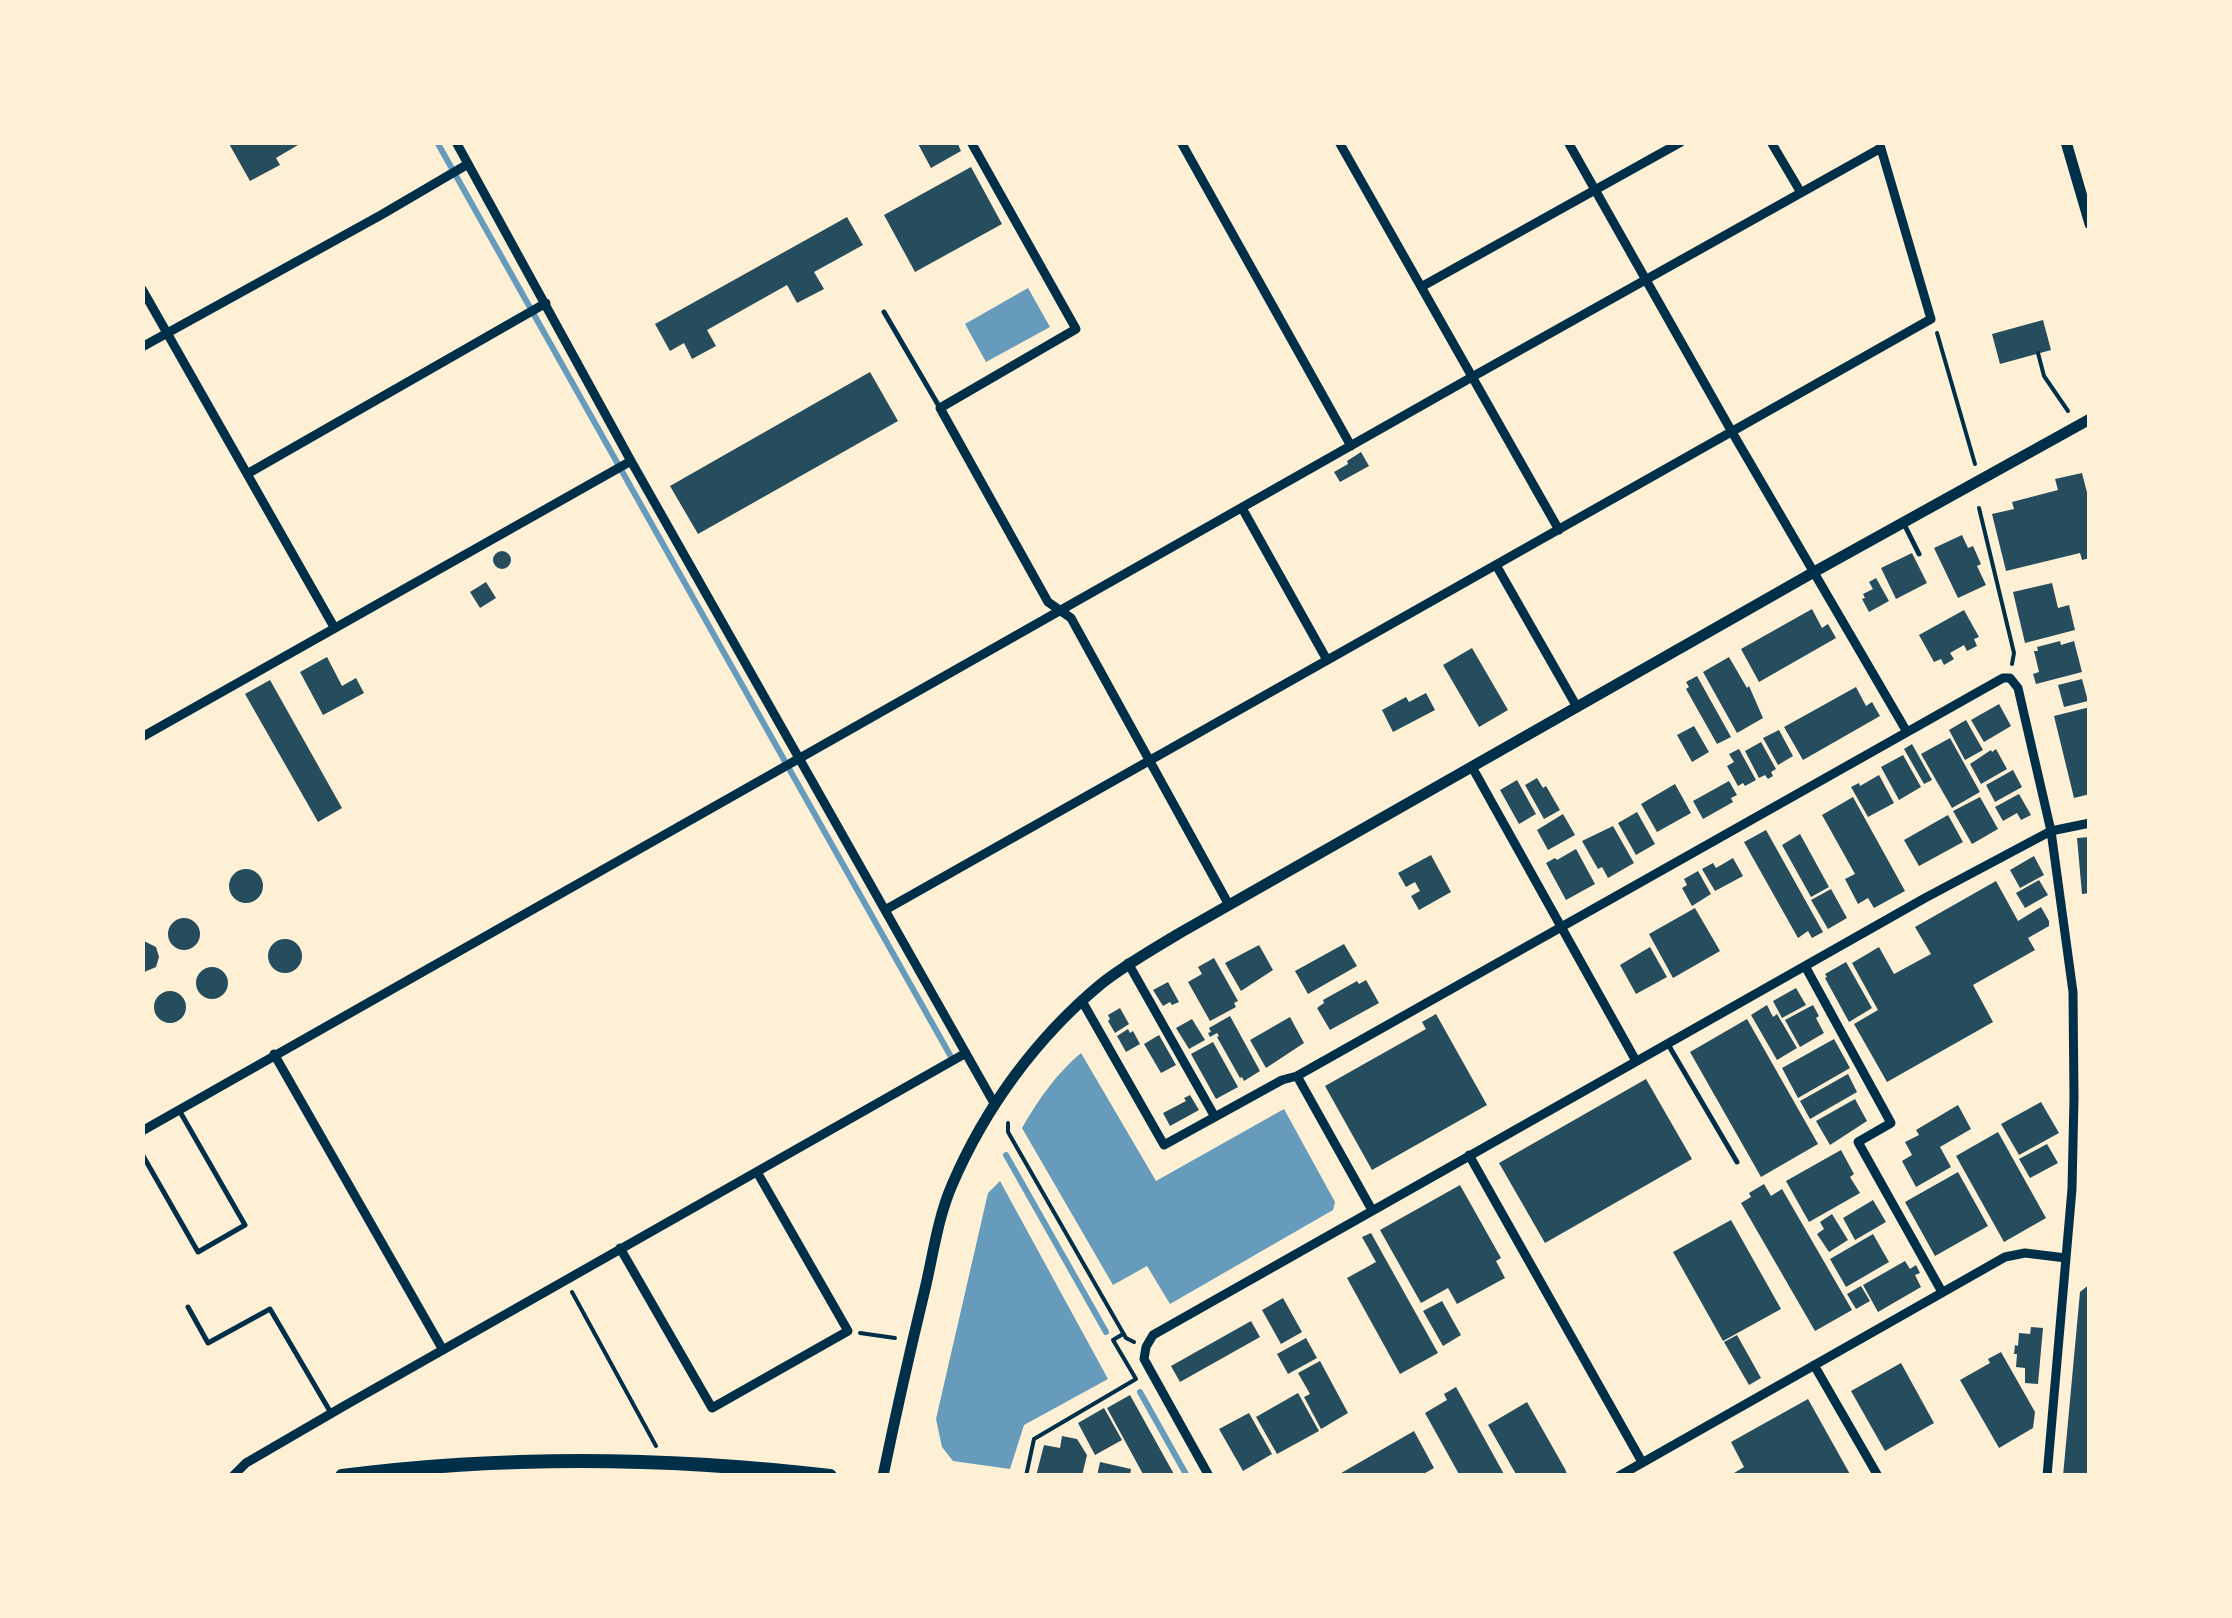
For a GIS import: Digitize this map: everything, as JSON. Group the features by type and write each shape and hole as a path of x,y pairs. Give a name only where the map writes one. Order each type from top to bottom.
{"main road":[{"path":"342,1476 454,1464 546,1460 746,1466 830,1476"}],"street":[{"path":"456,142 796,762 994,1104"},
{"path":"971,142 1076,328 940,408 1048,602 1071,618 1228,905"},
{"path":"1181,142 1351,446"},
{"path":"1339,142 1559,530"},
{"path":"1568,142 1906,732"},
{"path":"1421,287 1681,142"},
{"path":"1772,142 1800,192"},
{"path":"2066,142 2090,224"},
{"path":"142,1131 1880,145 1930,320 885,910"},
{"path":"142,347 468,164"},
{"path":"142,289 334,627"},
{"path":"247,474 546,304"},
{"path":"884,1476 950,1189 994,1104 1026,1061 1082,1001 1128,964 1228,905 2090,419"},
{"path":"142,737 631,461"},
{"path":"1242,508 1328,660"},
{"path":"1496,565 1577,707"},
{"path":"1082,1001 1164,1146 1282,1080 1297,1076 2003,678 2010,678 2018,688 2051,831 2073,992 2072,1189 2048,1476"},
{"path":"1472,766 1636,1061"},
{"path":"1209,1476 1144,1359 1153,1336 1804,966 2051,831 2090,823"},
{"path":"1128,964 1215,1118"},
{"path":"1804,966 1892,1123 1858,1142 1942,1292"},
{"path":"234,1476 246,1463 330,1413 966,1053"},
{"path":"274,1054 443,1350"},
{"path":"1297,1076 1372,1210"},
{"path":"1469,1155 1642,1462"},
{"path":"620,1248 712,1408 848,1331 758,1172"},
{"path":"1619,1476 2005,1256 2066,1258"},
{"path":"1814,1365 1878,1476"}],"lane":[{"path":"884,312 940,408"},
{"path":"1904,524 1919,554"},
{"path":"1667,1043 1738,1162"},
{"path":"142,1154 198,1252 244,1225 178,1110"},
{"path":"188,1307 208,1343 270,1309 330,1413"}],"path":[{"path":"1930,320 1937,332 1975,464"},
{"path":"2038,354 2044,376 2068,410"},
{"path":"1980,508 2014,653 2010,678"},
{"path":"1008,1123 1008,1132 1126,1338 1146,1347"},
{"path":"566,1279 658,1450"},
{"path":"848,1331 895,1338"},
{"path":"1026,1476 1034,1439 1136,1379 1113,1340 1124,1334"}],"water":[{"path":"1028,288 1050,327 986,362 965,324"},
{"path":"1081,1053 1156,1181 1284,1109 1335,1202 1333,1210 1170,1304 1147,1266 1113,1285 1022,1128 1048,1088"},
{"path":"1000,1181 1108,1379 1024,1425 1010,1469 953,1461 942,1447 936,1419 988,1193"}],"building":[{"path":"228,142 303,142 276,158 280,165 250,181"},
{"path":"917,142 957,142 961,151 931,168"},
{"path":"971,167 1002,224 915,272 884,215"},
{"path":"847,217 863,245 814,272 824,289 797,303 787,285 707,330 716,346 692,359 684,343 670,351 655,324"},
{"path":"2043,320 2051,350 2000,364 1992,334"},
{"path":"870,372 898,421 698,534 670,486"},
{"path":"1361,452 1369,466 1340,482 1334,472"},
{"path":"2082,473 2090,504 2090,558 2082,560 2080,553 2006,571 1992,514 2014,509 2012,502 2058,490 2055,479"},
{"path":"1962,535 1968,548 1973,546 1986,585 1958,598 1934,548"},
{"path":"502,551 509,553 509,567 502,569 495,567 493,560 495,553"},
{"path":"1912,553 1927,583 1896,599 1881,568"},
{"path":"1876,578 1889,601 1869,612 1863,594 1873,589 1869,582"},
{"path":"486,582 496,598 480,608 470,592"},
{"path":"2052,583 2058,608 2069,605 2075,630 2025,643 2013,592"},
{"path":"1812,609 1822,628 1828,624 1836,638 1759,682 1741,649"},
{"path":"1964,610 1979,637 1974,639 1977,646 1967,651 1964,645 1950,653 1954,659 1944,665 1941,659 1934,662 1919,635"},
{"path":"2060,641 2061,645 2074,641 2082,672 2036,684 2033,674 2039,672 2034,651"},
{"path":"1472,648 1508,710 1479,727 1443,665"},
{"path":"327,657 342,686 356,678 364,693 323,715 300,672"},
{"path":"1729,657 1749,686 1763,718 1737,733 1703,672"},
{"path":"1697,676 1731,737 1717,744 1686,689 1686,682"},
{"path":"2082,679 2088,701 2064,707 2058,685"},
{"path":"270,680 342,808 318,822 245,694"},
{"path":"1856,687 1866,706 1872,702 1880,716 1803,760 1784,727"},
{"path":"1426,693 1435,710 1393,732 1382,710 1406,697 1409,702"},
{"path":"1999,704 2011,726 1984,742 1971,720"},
{"path":"2090,707 2090,794 2074,798 2054,716"},
{"path":"1966,720 1983,750 1965,760 1949,730"},
{"path":"1694,726 1709,752 1692,762 1677,735"},
{"path":"1779,730 1793,756 1778,765 1763,738"},
{"path":"1950,738 1980,792 1952,808 1921,754"},
{"path":"1761,742 1776,769 1768,779 1765,775 1759,778 1745,751"},
{"path":"1912,744 1932,780 1924,784 1904,749"},
{"path":"1739,749 1756,780 1745,786 1738,786 1727,766 1734,762 1729,754"},
{"path":"1996,749 2007,769 1981,784 1970,764"},
{"path":"1903,755 1921,787 1899,800 1881,767"},
{"path":"2013,770 2022,787 1995,802 1986,785"},
{"path":"1879,775 1894,803 1868,817 1851,787"},
{"path":"1537,778 1560,810 1544,819 1525,785"},
{"path":"1517,780 1536,814 1519,824 1500,790"},
{"path":"1729,781 1737,795 1731,798 1733,802 1703,819 1693,801"},
{"path":"1675,784 1691,813 1657,832 1641,804"},
{"path":"2019,794 2031,815 2021,820 2017,813 2003,821 1995,807"},
{"path":"1853,797 1905,891 1874,908 1868,898 1858,904 1845,879 1855,874 1822,815"},
{"path":"1980,797 1998,829 1972,844 1953,811"},
{"path":"1637,812 1655,844 1636,855 1618,823"},
{"path":"1563,814 1575,835 1548,850 1537,830"},
{"path":"1948,815 1963,842 1919,866 1904,840"},
{"path":"1613,826 1634,863 1608,878 1602,867 1598,869 1582,841"},
{"path":"1766,830 1823,932 1812,938 1808,931 1798,938 1744,842"},
{"path":"1800,834 1829,887 1811,897 1782,845"},
{"path":"2090,837 2090,893 2082,894 2077,838"},
{"path":"1576,849 1595,884 1566,900 1546,863"},
{"path":"1431,855 1451,892 1419,910 1411,896 1420,891 1415,882 1406,887 1398,873"},
{"path":"2034,856 2044,875 2020,888 2010,870"},
{"path":"1733,858 1743,876 1715,891 1702,869 1713,863 1716,868"},
{"path":"246,869 258,874 263,886 258,898 246,903 234,898 229,886 234,874"},
{"path":"1698,871 1711,894 1692,906 1682,888 1687,885 1684,879"},
{"path":"2039,880 2048,895 2025,908 2016,893"},
{"path":"1996,881 2018,921 2041,907 2049,926 2028,938 2035,950 1973,985 1993,1022 1887,1082 1854,1024 1878,1010 1852,963 1879,947 1894,974 1931,954 1915,927"},
{"path":"1831,889 1847,918 1828,929 1811,900"},
{"path":"1695,908 1720,951 1673,978 1649,934"},
{"path":"184,918 195,923 200,934 195,945 184,950 173,945 168,934 173,923"},
{"path":"285,939 297,944 302,956 297,968 285,973 273,968 268,956 273,944"},
{"path":"142,940 156,947 159,957 156,967 142,973"},
{"path":"1344,944 1357,966 1308,994 1295,971"},
{"path":"1259,945 1273,970 1241,991 1225,963"},
{"path":"1650,947 1667,977 1636,994 1620,965"},
{"path":"1214,958 1238,1001 1234,1003 1236,1007 1210,1021 1188,982 1202,974 1198,967"},
{"path":"1846,962 1872,1008 1849,1022 1825,978 1825,974"},
{"path":"212,967 223,972 228,983 223,994 212,999 201,994 196,983 201,972"},
{"path":"1366,980 1379,1003 1330,1030 1317,1008 1323,1000"},
{"path":"1168,982 1179,1002 1163,1006 1153,990"},
{"path":"1796,988 1806,1005 1782,1018 1773,1001"},
{"path":"170,991 181,996 186,1007 181,1018 170,1023 159,1018 154,1007 159,996"},
{"path":"1767,1005 1773,1017 1777,1014 1797,1048 1777,1060 1751,1015"},
{"path":"1813,1005 1824,1033 1800,1047 1785,1020"},
{"path":"1120,1008 1129,1024 1115,1033 1108,1015"},
{"path":"1436,1014 1487,1105 1372,1170 1325,1086 1426,1029 1422,1022"},
{"path":"1230,1016 1260,1071 1244,1081 1217,1033 1210,1037 1208,1033 1209,1028"},
{"path":"1290,1017 1304,1043 1266,1068 1250,1040"},
{"path":"1192,1019 1205,1040 1189,1049 1176,1028"},
{"path":"1747,1019 1818,1144 1761,1177 1690,1052"},
{"path":"1128,1029 1140,1044 1126,1052 1117,1036"},
{"path":"1159,1035 1176,1065 1161,1073 1144,1044"},
{"path":"1834,1039 1850,1068 1798,1098 1782,1068"},
{"path":"1213,1042 1238,1087 1216,1099 1191,1054"},
{"path":"1848,1074 1857,1092 1810,1119 1800,1101"},
{"path":"1646,1079 1692,1159 1545,1243 1499,1163"},
{"path":"1190,1095 1199,1110 1170,1126 1163,1113"},
{"path":"1855,1099 1867,1121 1830,1145 1816,1121"},
{"path":"2041,1102 2059,1133 2019,1155 2001,1124"},
{"path":"1958,1105 1971,1129 1940,1147 1951,1167 1916,1187 1902,1161 1912,1155 1905,1142 1919,1135 1916,1130"},
{"path":"1998,1132 2046,1218 2004,1242 1956,1156"},
{"path":"2047,1144 2058,1163 2030,1178 2019,1159"},
{"path":"1841,1150 1860,1193 1809,1222 1786,1181"},
{"path":"1958,1172 1988,1226 1935,1256 1905,1202"},
{"path":"1764,1184 1771,1196 1782,1189 1852,1310 1815,1331 1741,1203"},
{"path":"1460,1185 1501,1258 1496,1261 1505,1278 1457,1304 1448,1288 1421,1303 1380,1230"},
{"path":"1873,1200 1886,1222 1855,1240 1843,1218"},
{"path":"1832,1214 1848,1240 1829,1252 1817,1234 1824,1229 1820,1222"},
{"path":"1731,1220 1781,1309 1723,1341 1673,1252"},
{"path":"1371,1233 1438,1353 1400,1374 1347,1278 1376,1262 1362,1237"},
{"path":"1873,1234 1889,1262 1846,1287 1830,1259"},
{"path":"1905,1261 1910,1269 1916,1265 1920,1273 1915,1275 1921,1287 1878,1312 1863,1285"},
{"path":"2090,1284 2090,1476 2063,1476 2080,1292"},
{"path":"1861,1286 1870,1301 1856,1309 1847,1294"},
{"path":"1283,1298 1302,1332 1281,1344 1262,1310"},
{"path":"1442,1301 1461,1335 1443,1346 1423,1311"},
{"path":"1251,1321 1260,1337 1180,1382 1171,1366"},
{"path":"2031,1327 2043,1328 2038,1384 2025,1383 2025,1368 2016,1367 2014,1354 2019,1333 2030,1334"},
{"path":"1737,1335 1761,1378 1749,1385 1724,1342"},
{"path":"1306,1338 1317,1358 1288,1374 1277,1354"},
{"path":"2001,1352 2035,1412 2033,1428 1999,1448 1960,1380"},
{"path":"1320,1361 1348,1413 1321,1429 1304,1397 1310,1394 1298,1373"},
{"path":"1901,1363 1934,1423 1885,1451 1851,1391"},
{"path":"1456,1387 1505,1476 1460,1476 1425,1413 1447,1400 1444,1394"},
{"path":"1298,1393 1319,1431 1277,1454 1256,1417"},
{"path":"1130,1395 1175,1476 1144,1476 1107,1408"},
{"path":"1808,1399 1851,1476 1729,1476 1744,1467 1731,1442"},
{"path":"1527,1402 1568,1476 1517,1476 1488,1425"},
{"path":"1104,1408 1122,1440 1095,1455 1078,1423"},
{"path":"1249,1413 1272,1454 1243,1471 1219,1429"},
{"path":"1414,1431 1434,1468 1420,1476 1336,1476"},
{"path":"1062,1436 1077,1439 1087,1455 1082,1476 1036,1476 1044,1445 1060,1448"},
{"path":"1100,1462 1131,1469 1130,1476 1097,1476"}],"waterway":[{"path":"437,142 950,1055"},
{"path":"1006,1155 1106,1332"},
{"path":"1140,1392 1187,1476"}]}
